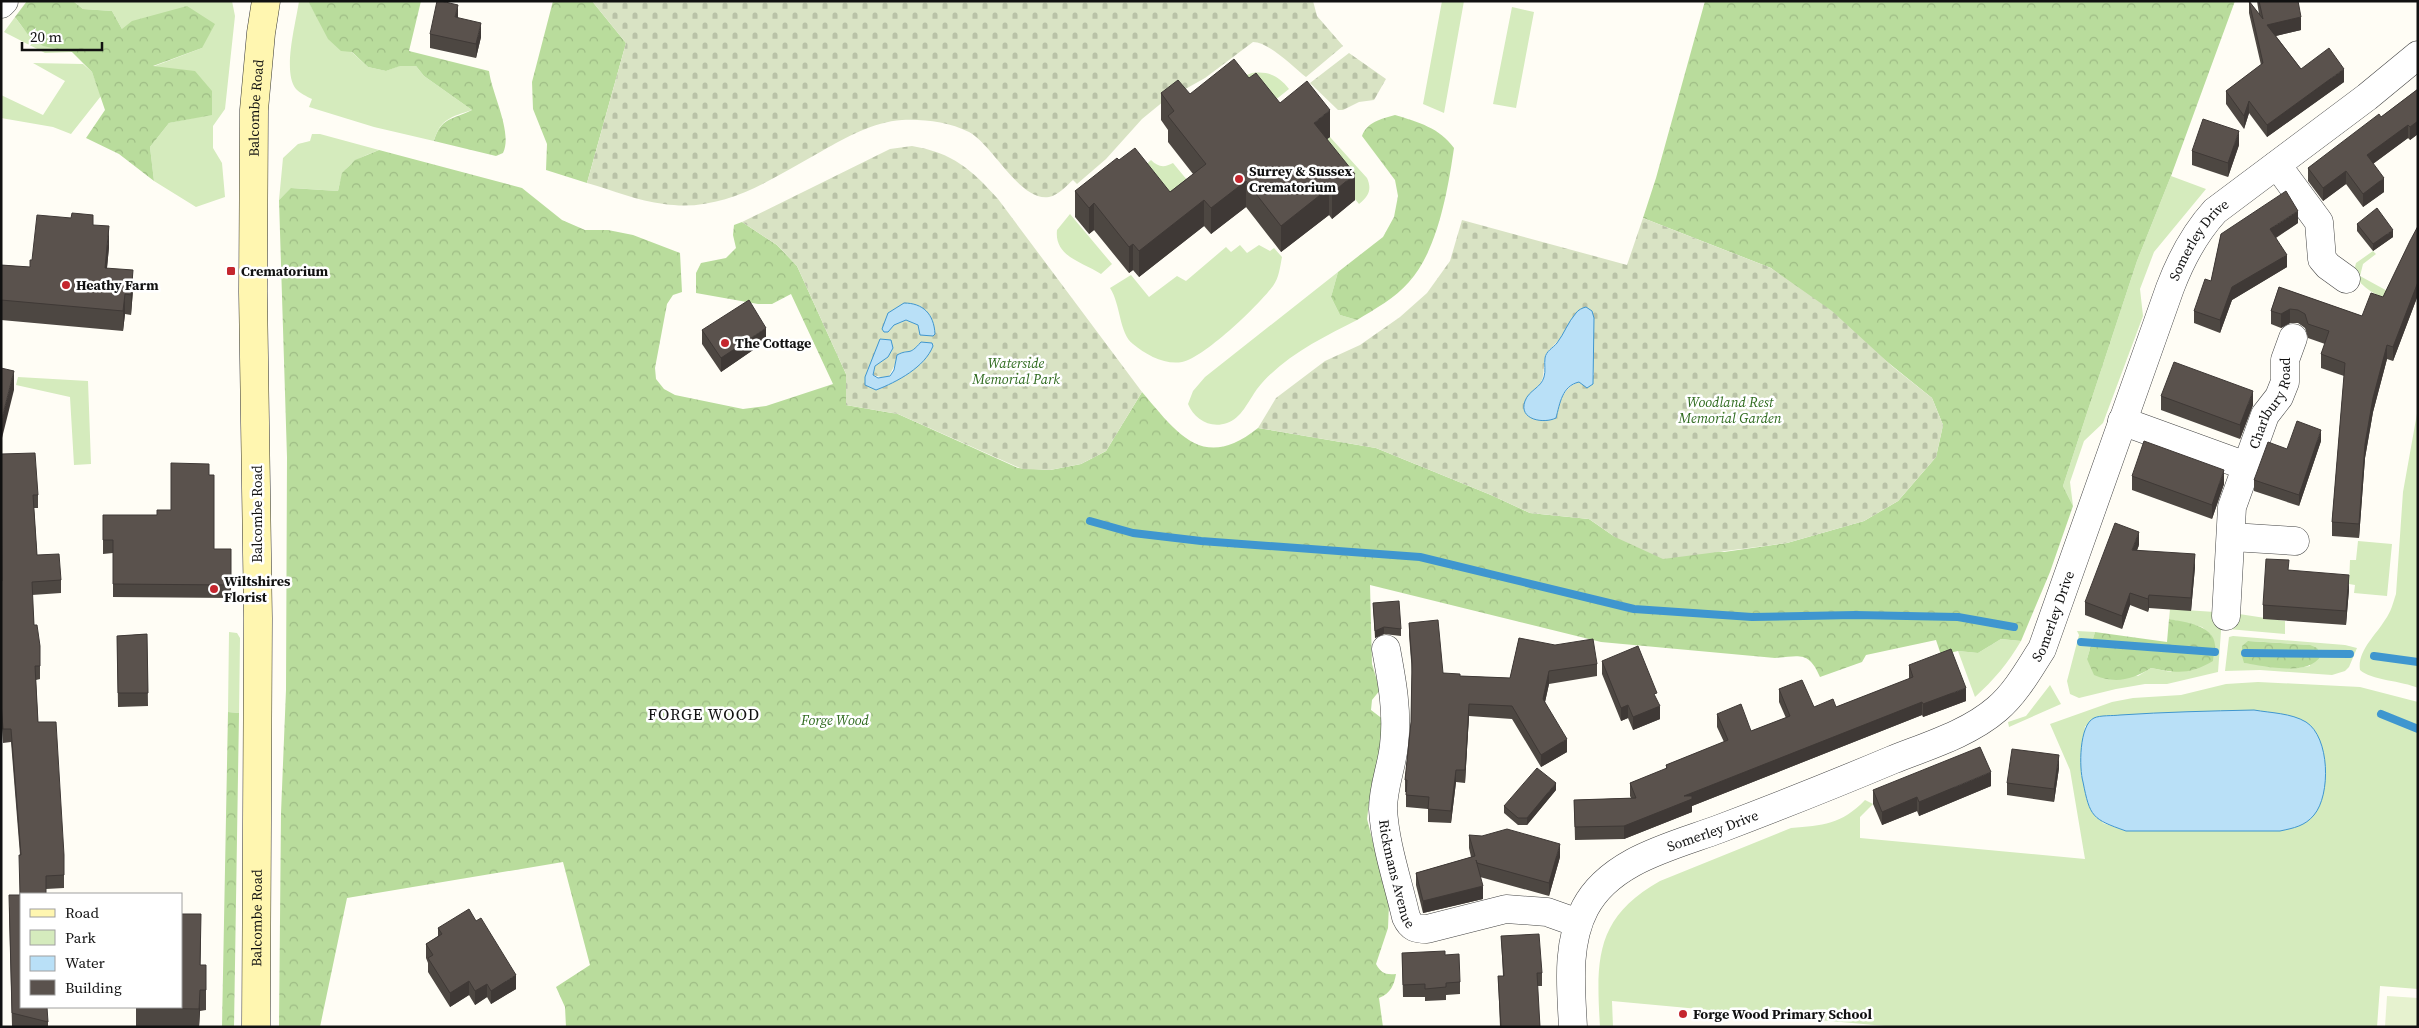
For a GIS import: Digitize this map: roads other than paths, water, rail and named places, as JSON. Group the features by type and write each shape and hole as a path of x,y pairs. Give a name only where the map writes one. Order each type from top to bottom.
{"main road":[{"name":"Balcombe Road","path":"256,1027 258,618 253,292 254,119 259,51 266,1"}],"street":[{"path":"1,4 4,1"},
{"name":"Somerley Drive","path":"1573,1027 1572,966 1578,923 1586,906 1596,892 1626,867 1644,858 1957,734 1997,709 2012,694 2042,648 2178,267 2200,228 2215,211 2418,55"},
{"path":"2277,165 2319,222 2322,259 2328,266 2346,279"},
{"name":"Charlbury Road","path":"2226,616 2232,537 2231,512 2265,415 2279,397 2283,387 2285,360 2293,338"},
{"name":"Charlbury Road","path":"2122,421 2246,466"},
{"path":"2232,537 2295,541"},
{"name":"Rickmans Avenue","path":"1386,649 1392,682 1395,729 1393,753 1385,791 1384,822 1409,925 1417,929 1427,929 1506,909 1547,912 1578,923"}],"water":[{"path":"904,303 917,305 930,315 935,334 933,336 920,335 918,325 906,320 894,325 888,332 884,332 882,329 888,313"},
{"path":"1586,307 1592,311 1594,318 1593,384 1587,388 1579,382 1569,387 1565,391 1556,418 1545,421 1533,419 1525,413 1525,401 1529,394 1538,387 1545,375 1545,360 1548,351 1557,343 1577,312"},
{"path":"880,339 891,340 893,348 888,357 875,366 873,375 878,378 890,376 894,370 897,355 911,351 921,342 932,343 933,346 924,361 917,367 893,383 876,390 865,385 865,377"},
{"path":"2254,710 2300,719 2314,729 2320,740 2324,753 2325,781 2320,806 2311,819 2295,828 2280,831 2126,831 2106,823 2094,815 2085,794 2081,747 2085,729 2094,718 2154,713"}],"waterway":[{"path":"1090,521 1133,533 1201,541 1420,557 1634,609 1752,617 1855,615 1958,617 2014,627"},
{"path":"2081,642 2215,652"},
{"path":"2245,653 2350,654"},
{"path":"2374,656 2418,662"},
{"path":"2381,714 2418,729"}],"place":[{"name":"Surrey & Sussex Crematorium","path":"1239,179"},
{"name":"Crematorium","path":"231,271"},
{"name":"Heathy Farm","path":"66,285"},
{"name":"The Cottage","path":"725,343"},
{"name":"Wiltshires Florist","path":"214,589"},
{"name":"Forge Wood Primary School","path":"1683,1014"}],"district":[{"name":"FORGE WOOD","path":"704,714"}],"park label":[{"name":"Waterside Memorial Park","path":"1016,372"},
{"name":"Woodland Rest Memorial Garden","path":"1730,410"},
{"name":"Forge Wood","path":"835,720"}]}
